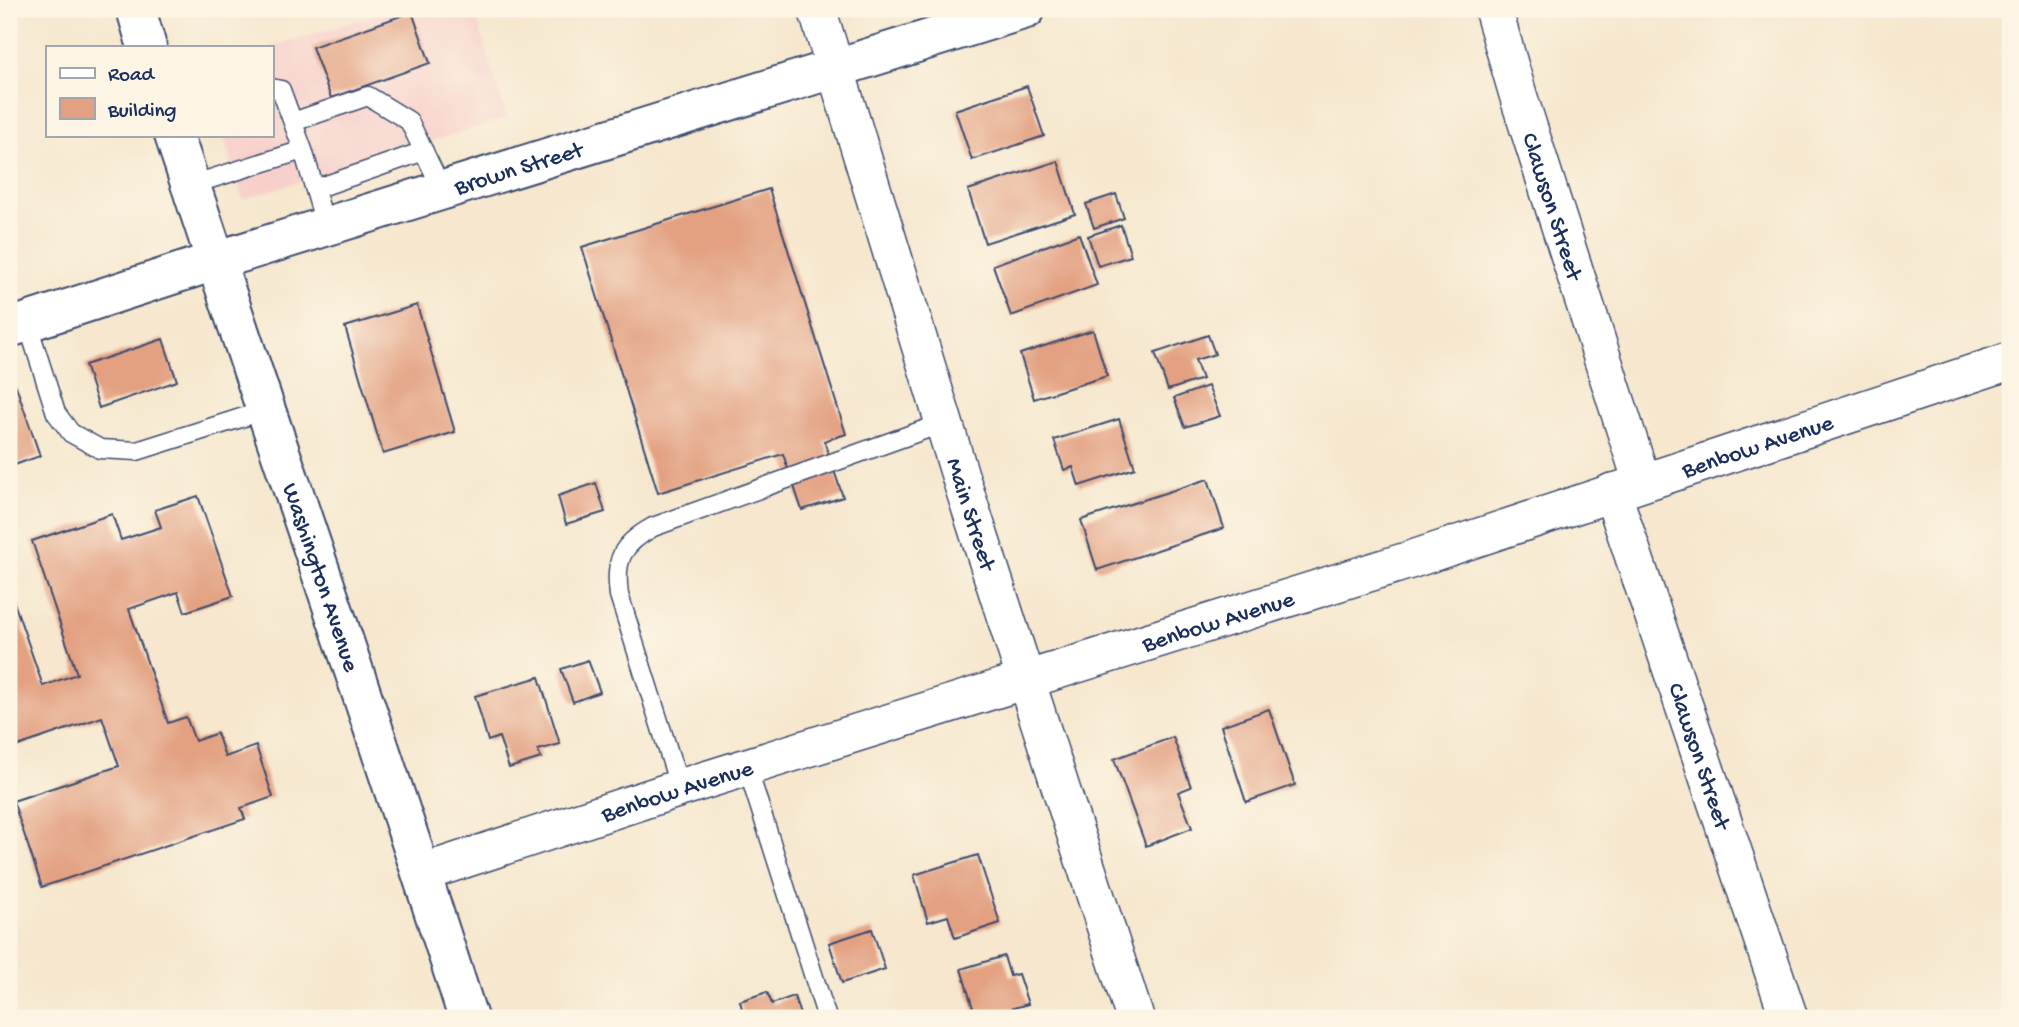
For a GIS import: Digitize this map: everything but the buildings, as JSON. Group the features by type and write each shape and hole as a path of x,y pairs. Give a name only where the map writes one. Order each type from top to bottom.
{"street":[{"path":"136,9 147,46"},
{"name":"Main Street","path":"817,9 943,423 1135,1018"},
{"name":"Brown Street","path":"18,325 215,261 1026,9"},
{"name":"Clawson Street","path":"1493,9 1627,487 1789,1018"},
{"name":"Washington Avenue","path":"174,136 422,873 468,1018"},
{"name":"Benbow Avenue","path":"422,873 680,788 1410,560 2010,361"}],"lane":[{"path":"273,88 281,90 327,227"},
{"path":"293,122 368,96 409,121 443,191"},
{"path":"191,186 303,150"},
{"path":"315,189 424,151"},
{"path":"18,325 56,413 71,433 100,449 137,451 266,410"},
{"path":"680,788 619,595 616,570 620,557 641,534 653,527 943,423"},
{"path":"747,767 827,1018"}],"shaded area":[{"path":"396,9 474,9 507,118 243,199 223,136 273,136 273,46"}]}
